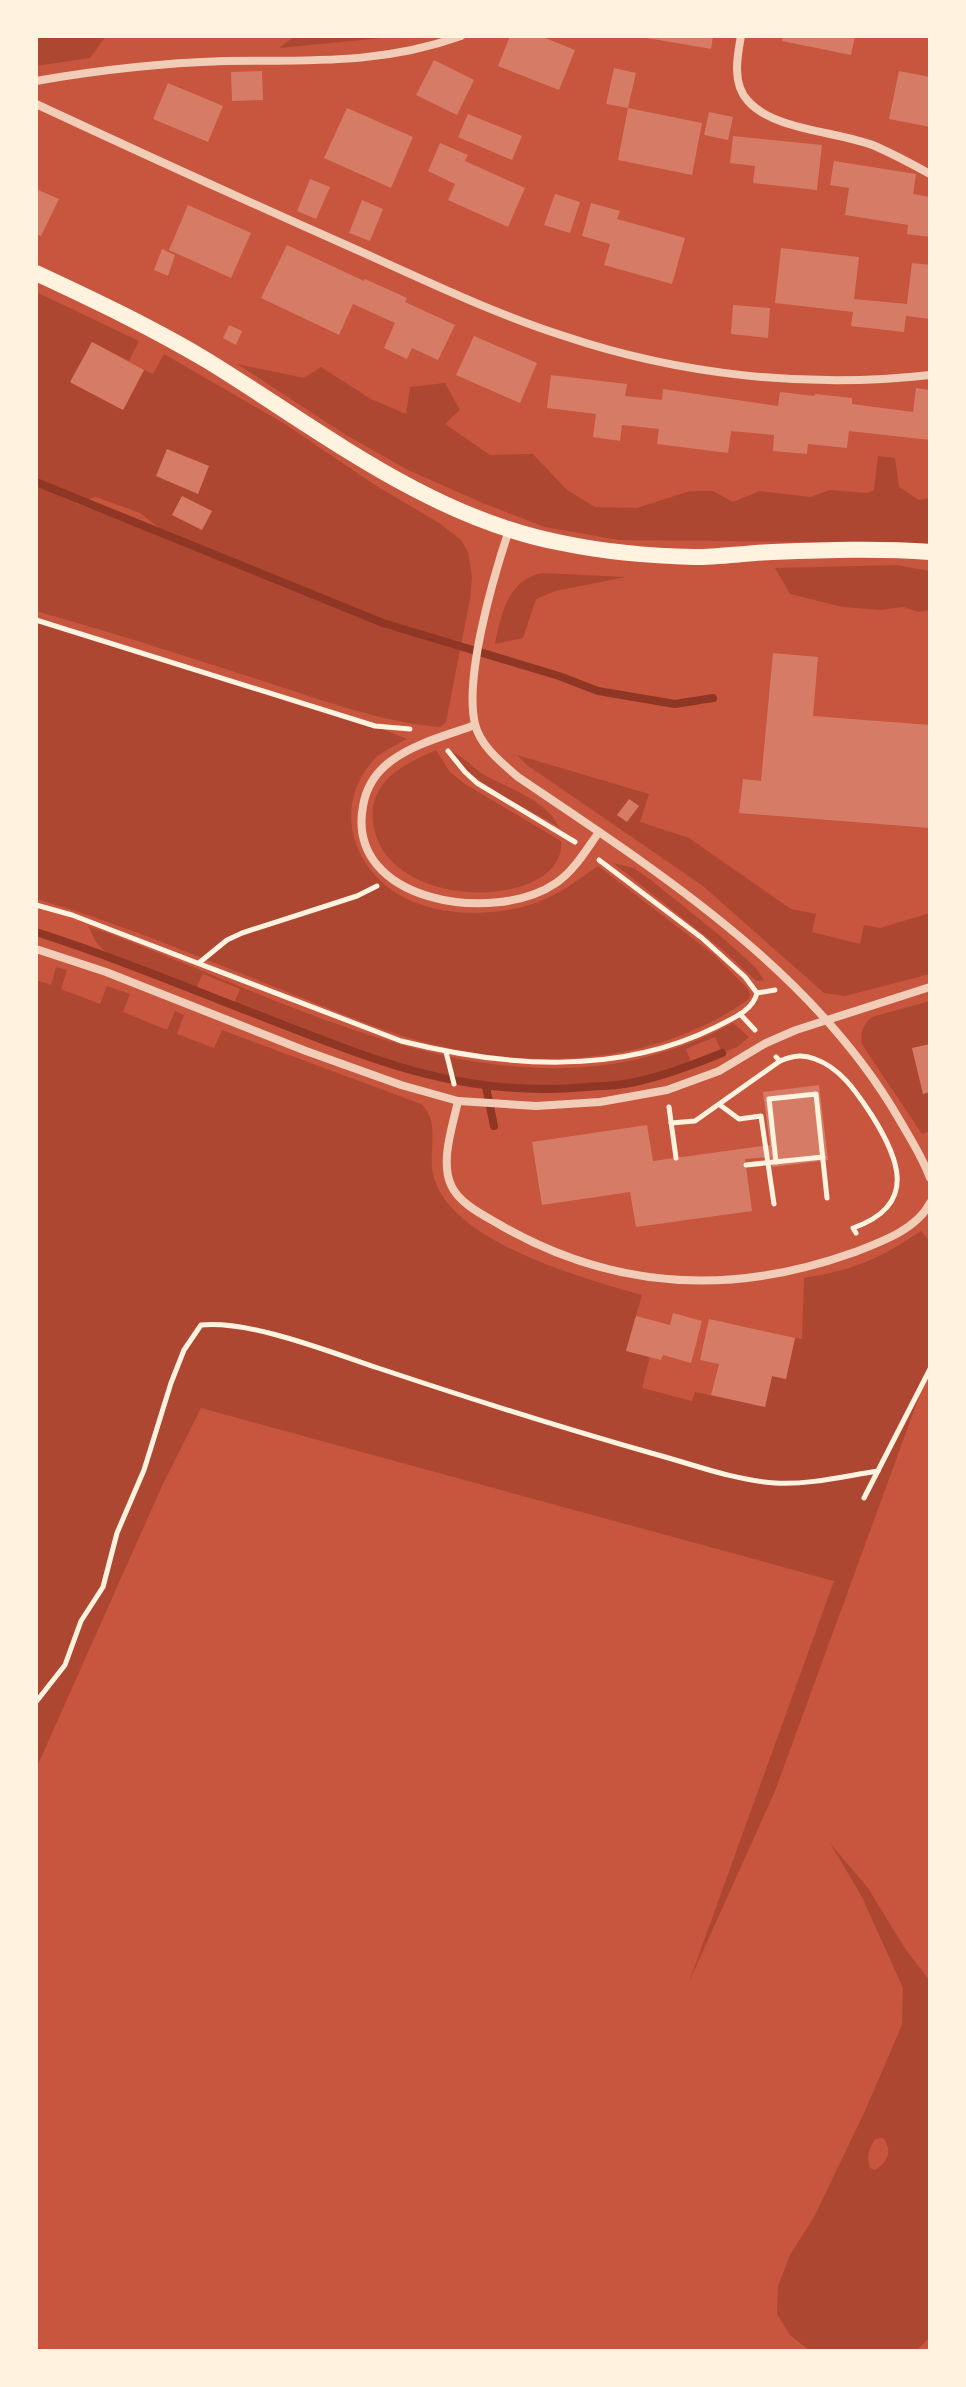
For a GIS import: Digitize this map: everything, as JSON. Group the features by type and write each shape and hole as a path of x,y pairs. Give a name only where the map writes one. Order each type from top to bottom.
{"main road":[{"path":"36,273 205,359 388,475 471,516 509,530 560,543 631,554 696,557 847,550 930,552"}],"street":[{"path":"36,81 152,65 225,61 337,61 429,47 461,36"},
{"path":"741,36 737,72 740,88 748,102 772,117 875,146 930,174"},
{"path":"36,104 468,299 567,337 644,359 730,372 828,381 930,375"},
{"path":"509,530 475,663 472,685 475,725 479,735 503,764 675,885 737,935 826,1020 869,1072 891,1105 930,1178"},
{"path":"475,725 391,761 379,772 364,799 362,830 365,845 374,862 387,875 425,897 448,902 490,903 529,896 559,881 599,832"},
{"path":"36,949 106,972 353,1069 458,1101 536,1106 633,1098 667,1090 719,1071 766,1043 796,1030 930,987"},
{"path":"458,1101 447,1169 455,1192 503,1227 564,1255 604,1269 673,1281 727,1281 783,1274 862,1249 900,1232 923,1214 930,1203"}],"path":[{"path":"36,620 375,726 422,729 437,739"},
{"path":"199,962 227,940 242,933 357,896 376,887 387,875"},
{"path":"36,905 72,915 199,962 401,1041 446,1052 513,1062 602,1060 645,1054 678,1043 740,1014 754,1002 757,993"},
{"path":"740,1014 780,1061"},
{"path":"446,1052 458,1101"},
{"path":"671,1123 695,1121 780,1061 797,1055 818,1059 839,1073 858,1094 892,1148 898,1170 895,1190 882,1212 866,1224 853,1228 862,1249"},
{"path":"667,1090 676,1158"},
{"path":"776,1162 769,1099 816,1094 827,1198"},
{"path":"720,1105 739,1119 761,1116 774,1204"},
{"path":"746,1165 823,1157"},
{"path":"36,1702 65,1665 81,1621 103,1587 117,1533 144,1470 171,1383 184,1350 201,1325 224,1323 257,1331 551,1425 738,1477 777,1483 878,1471"},
{"path":"864,1498 930,1369"}],"shaded area":[{"path":"36,36 106,36 90,58 36,66"},
{"path":"295,36 402,36 279,48"},
{"path":"36,292 139,341 129,361 92,342 71,383 123,410 144,370 153,374 164,354 285,424 375,485 439,523 461,540 468,552 472,577 446,722 440,727 396,721 353,710 36,611","holes":["96,497 140,513 171,537 75,503"]},
{"path":"237,364 304,378 321,367 371,399 406,414 410,387 445,383 460,410 445,424 490,455 533,454 567,490 595,507 637,508 690,491 713,491 733,502 760,491 810,497 830,490 867,493 874,490 878,456 895,458 899,487 919,500 930,498 930,543 619,540 545,527 408,470 346,435"},
{"path":"896,565 930,571 930,610 918,612 904,607 881,610 843,607 790,594 775,568"},
{"path":"542,573 626,577 555,591 536,599 523,638 495,644 508,600 521,583"},
{"path":"36,619 375,726 407,739 383,752 371,763 353,798 351,816 359,852 369,868 382,882 413,902 462,913 513,909 548,898 598,866 713,954 747,988 749,999 712,1021 674,1038 633,1050 549,1059 464,1051 385,1030 126,929 36,899"},
{"path":"436,750 450,772 465,784 561,841 555,864 536,880 507,890 473,892 438,887 407,873 384,852 373,821 377,795 401,768"},
{"path":"450,751 481,773 535,802 553,817 559,827 486,785"},
{"path":"517,755 649,794 640,822 689,838 791,909 816,914 812,932 860,944 864,925 880,928 930,913 930,974 845,996 824,993 703,886 527,765"},
{"path":"613,863 634,868 651,880 724,939 755,967 764,980 753,978 723,950"},
{"path":"88,926 325,1020 406,1046 488,1063 570,1068 651,1056 733,1023 749,1037 737,1047 722,1053 715,1037 686,1049 692,1065 628,1083 573,1089 521,1089 472,1084 378,1060 233,1005 240,989 203,974 195,990 111,958 96,942"},
{"path":"56,967 67,970 61,989 100,1004 107,986 130,994 123,1012 167,1030 175,1011 184,1015 177,1034 214,1048 222,1030 421,1104 431,1119 433,1174 444,1198 464,1219 490,1238 521,1254 642,1295 626,1350 650,1357 642,1388 692,1401 695,1392 765,1407 772,1376 786,1379 795,1338 802,1339 804,1278 866,1262 921,1231 929,1241 930,1374 775,1791 689,1982 834,1581 201,1408 162,1486 36,1769 36,980 51,985"},
{"path":"930,1001 930,1131 922,1134 863,1046 861,1038 864,1026 872,1017"},
{"path":"830,1843 868,1888 906,1950 930,1981 930,2337 916,2351 810,2351 790,2335 777,2314 778,2286 790,2255 814,2217 902,2025 903,1988 862,1897","holes":["883,2138 886,2142 886,2160 875,2170 870,2168 869,2153 875,2139"]}],"building":[{"path":"510,36 540,36 575,50 559,90 498,66"},
{"path":"635,36 713,36 711,49"},
{"path":"783,36 855,36 851,55 782,41"},
{"path":"434,60 474,80 457,115 416,95"},
{"path":"614,68 636,73 628,108 606,104"},
{"path":"262,71 263,100 232,101 231,72"},
{"path":"899,71 930,77 930,127 889,119"},
{"path":"168,83 223,106 208,142 153,119"},
{"path":"347,108 413,137 391,188 324,158"},
{"path":"628,108 702,123 692,175 618,160"},
{"path":"709,112 733,117 728,140 704,135"},
{"path":"468,114 522,136 512,160 458,137"},
{"path":"733,136 822,145 817,190 753,183 755,166 730,163"},
{"path":"440,143 468,155 465,161 525,188 508,227 448,200 455,184 428,171"},
{"path":"834,161 916,174 913,194 930,197 930,237 907,234 908,225 845,215 849,188 830,185"},
{"path":"310,179 330,187 316,219 297,211"},
{"path":"36,189 59,199 41,236 36,234"},
{"path":"555,194 580,202 570,233 544,225"},
{"path":"362,200 383,209 370,241 349,233"},
{"path":"591,203 620,211 617,219 685,238 672,284 604,265 610,244 582,236"},
{"path":"188,205 251,233 231,278 169,250"},
{"path":"287,245 407,298 405,302 455,325 438,360 412,348 407,359 384,348 395,323 353,304 339,335 261,298"},
{"path":"781,248 859,257 854,299 907,304 912,263 930,265 930,319 906,316 904,332 851,326 853,312 775,303"},
{"path":"162,249 175,255 168,276 154,270"},
{"path":"733,305 770,308 768,338 731,334"},
{"path":"229,325 242,331 236,345 223,338"},
{"path":"474,336 537,363 520,403 456,375"},
{"path":"92,342 144,370 123,410 70,382"},
{"path":"551,375 627,384 625,396 662,400 663,389 778,406 780,392 852,398 852,404 913,412 916,388 930,390 930,440 849,431 847,448 808,444 807,454 773,451 774,435 731,431 728,453 657,444 659,429 622,425 620,441 593,437 596,414 547,408"},
{"path":"167,449 209,466 198,494 156,476"},
{"path":"182,496 212,511 202,530 172,515"},
{"path":"773,653 818,657 813,716 930,725 930,828 739,813 743,779 761,781"},
{"path":"629,799 639,806 627,822 617,815"},
{"path":"930,1044 930,1092 923,1094 912,1048"},
{"path":"819,1085 828,1160 772,1167 771,1157 745,1159 752,1211 636,1227 630,1192 542,1205 532,1142 647,1125 653,1161 770,1145 763,1092"},
{"path":"673,1313 702,1321 691,1363 663,1355 661,1360 626,1351 636,1316 670,1325"},
{"path":"709,1319 795,1338 786,1379 772,1376 765,1407 711,1395 719,1364 700,1360"}],"waterway":[{"path":"36,482 383,623 559,676 598,691 675,704 713,698"},
{"path":"36,932 390,1064 465,1082 544,1089 619,1085 665,1074 722,1053"},
{"path":"486,1087 494,1126"}]}
